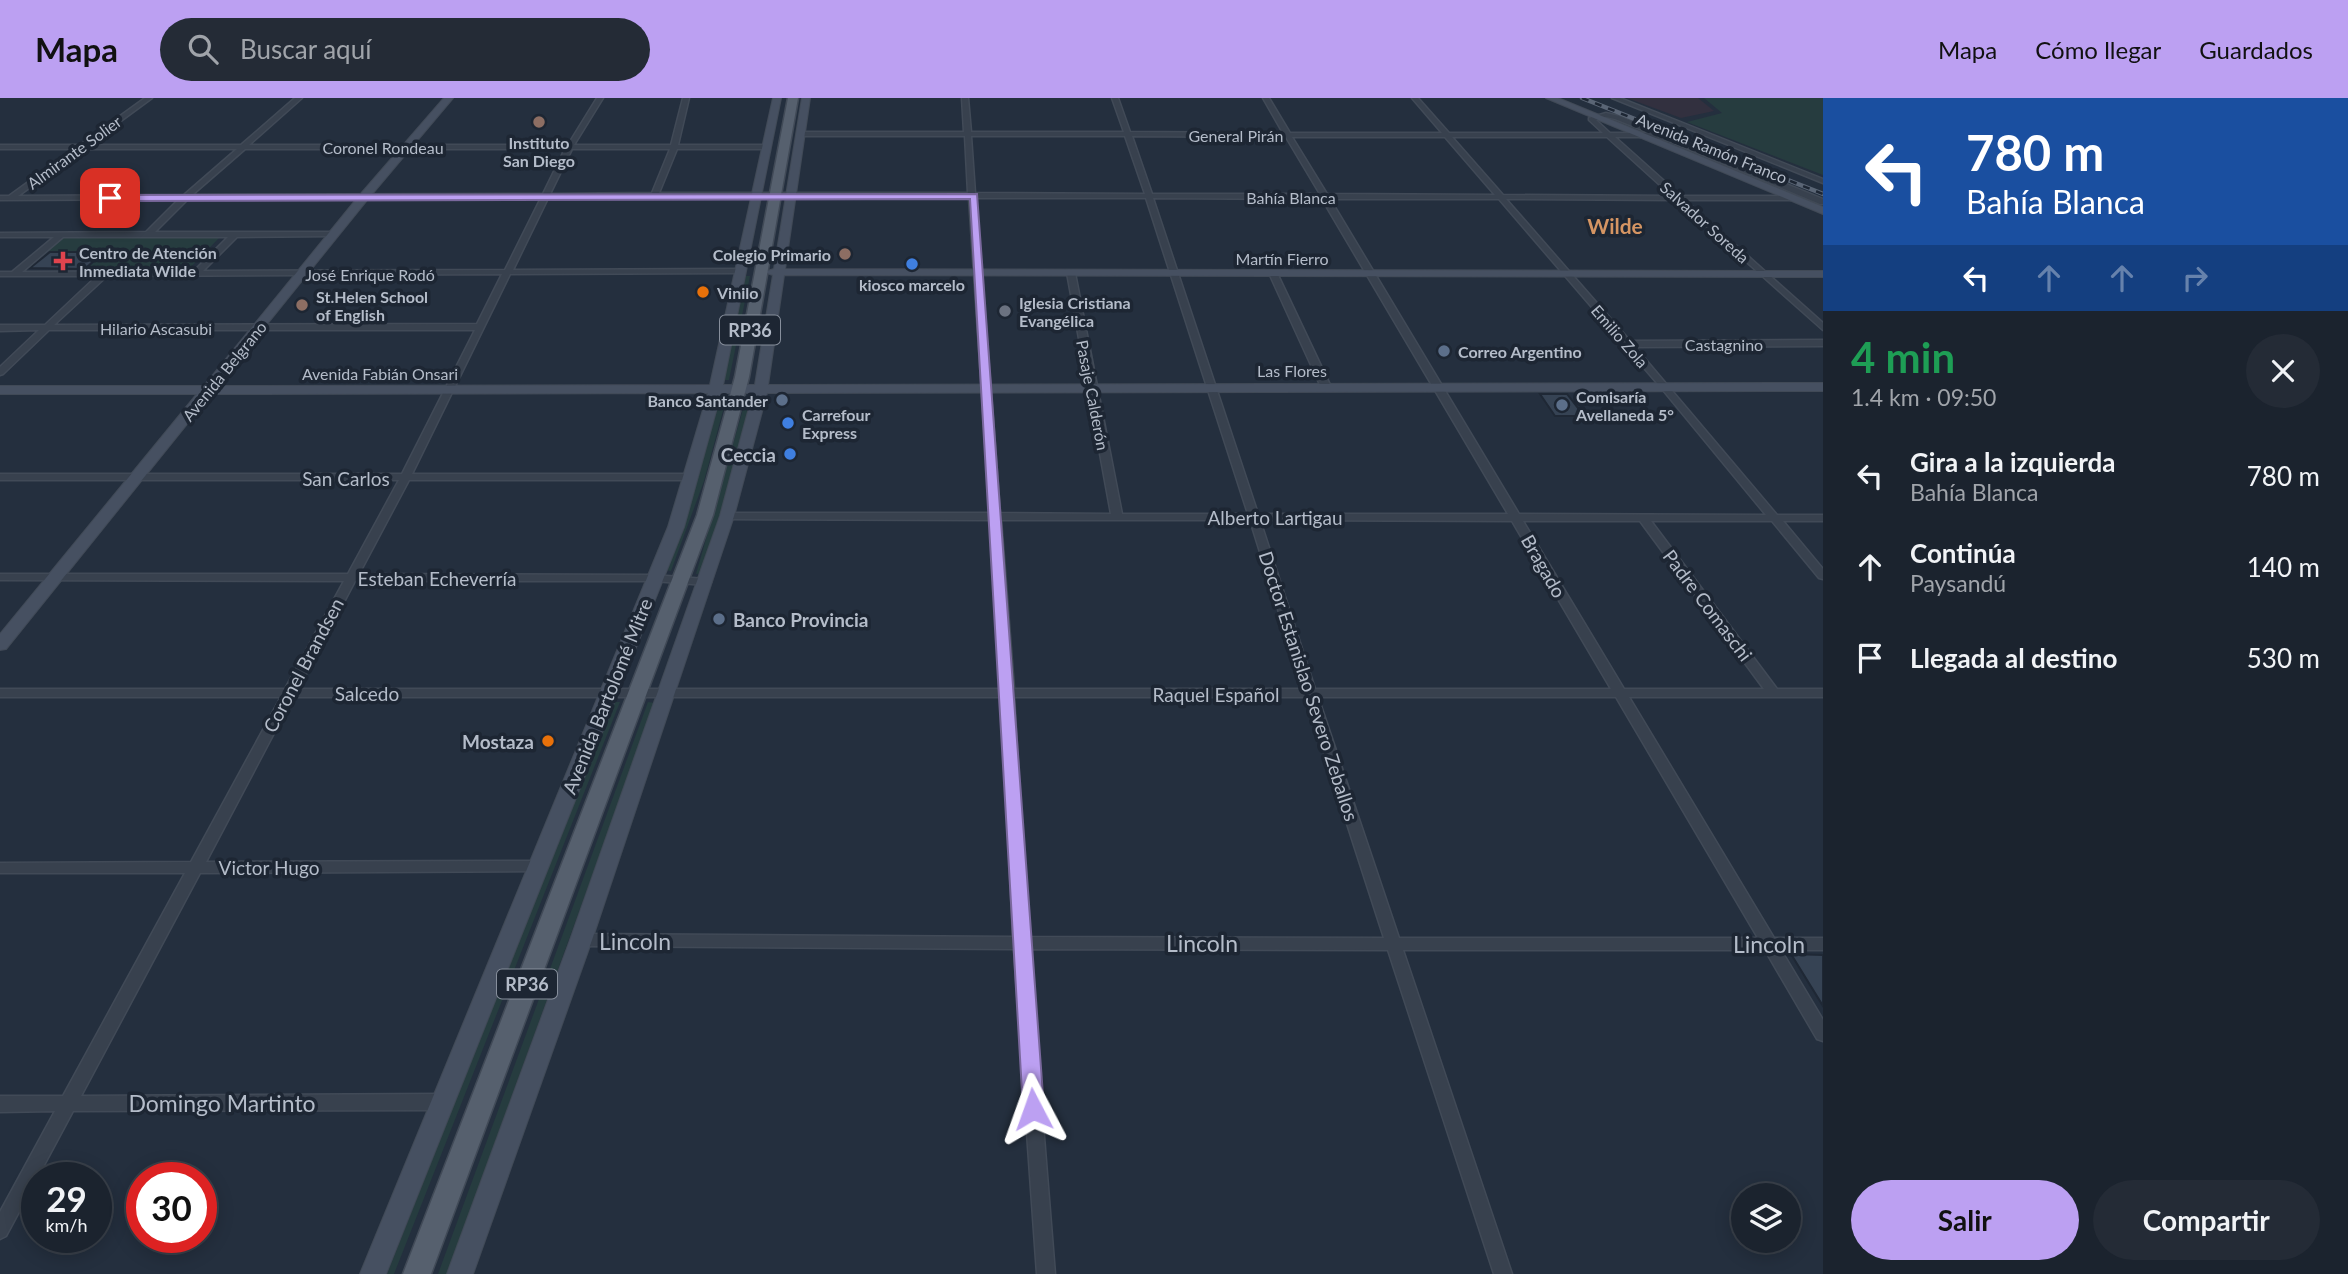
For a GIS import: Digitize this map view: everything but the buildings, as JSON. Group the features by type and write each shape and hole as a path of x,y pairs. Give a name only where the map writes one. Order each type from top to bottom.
{"main road":[{"name":"Avenida Bartolomé Mitre","path":"417,1274 705,515 739,389 793,98"}],"street":[{"name":"Almirante Solier","path":"0,206 149,98"},
{"path":"149,234 185,198 299,98"},
{"name":"Avenida Belgrano","path":"0,645 363,198 449,98"},
{"name":"Coronel Brandsen","path":"0,1230 405,478 543,198 569,148 600,98"},
{"path":"654,197 674,147 686,98"},
{"name":"Avenida Bartolomé Mitre","path":"373,1274 676,527 716,388 777,98"},
{"path":"460,1274 581,940 727,516 761,388 806,98"},
{"path":"965,98 987,388 993,517 1008,694 1021,944 1046,1274"},
{"name":"Doctor Estanislao Severo Zeballos","path":"1115,98 1176,274 1311,694 1503,1274"},
{"name":"Bragado","path":"1266,98 1823,1034"},
{"name":"Emilio Zola","path":"1415,98 1666,388 1823,576"},
{"name":"Avenida Ramón Franco","path":"1550,98 1791,198 1823,207"},
{"name":"Avenida Ramón Franco","path":"1559,98 1598,116"},
{"path":"1615,98 1823,182"},
{"path":"1598,116 1617,117 1784,186 1823,207"},
{"name":"Salvador Soreda","path":"1598,116 1591,119 1592,121 1823,327"},
{"name":"General Pirán","path":"802,134 1610,135 1669,139"},
{"name":"Avenida Ramón Franco","path":"1646,136 1823,207"},
{"name":"Coronel Rondeau","path":"0,147 767,147"},
{"path":"1784,186 1823,182"},
{"name":"Bahía Blanca","path":"363,198 792,195 1791,198"},
{"path":"0,198 363,198"},
{"path":"0,235 334,234"},
{"path":"15,274 61,235"},
{"path":"195,274 233,235"},
{"name":"Martín Fierro","path":"740,271 1823,274"},
{"name":"José Enrique Rodó","path":"0,274 301,275 740,271"},
{"path":"0,372 104,274"},
{"name":"Pasaje Calderón","path":"1071,274 1117,517"},
{"path":"1272,274 1325,387"},
{"name":"Hilario Ascasubi","path":"0,328 479,327"},
{"name":"Castagnino","path":"1626,344 1823,344"},
{"name":"Las Flores","path":"761,388 1823,387"},
{"name":"Avenida Fabián Onsari","path":"0,390 761,388"},
{"name":"San Carlos","path":"0,477 691,478"},
{"name":"Alberto Lartigau","path":"727,516 1823,518"},
{"name":"Padre Comaschi","path":"1643,518 1774,693"},
{"name":"Esteban Echeverría","path":"0,577 654,578 705,582"},
{"name":"Salcedo","path":"0,693 608,694"},
{"name":"Raquel Español","path":"608,694 1823,693"},
{"name":"Victor Hugo","path":"0,868 538,866"},
{"name":"Lincoln","path":"581,940 1021,944 1823,944"},
{"name":"Domingo Martinto","path":"0,1104 444,1102"}],"shaded area":[{"path":"1627,98 1698,98 1714,111 1681,118"}],"green space":[{"path":"1704,98 1823,98 1823,175 1687,122 1722,113"},
{"path":"63,237 219,238 187,271 85,271 106,251 46,251"},
{"path":"746,276 750,276 729,380 724,380"},
{"path":"747,395 754,396 722,515 702,573 696,574"},
{"path":"722,396 727,396 704,481 671,571 665,570"},
{"path":"613,702 620,702 394,1274 387,1274"},
{"path":"648,702 655,703 447,1274 438,1274"}],"railway":[{"path":"1582,98 1823,194"}],"place":[{"name":"Instituto San Diego","path":"539,122"},
{"name":"Colegio Primario","path":"845,254"},
{"name":"Centro de Atención Inmediata Wilde","path":"63,261"},
{"name":"kiosco marcelo","path":"912,264"},
{"name":"Vinilo","path":"703,292"},
{"name":"St.Helen School of English","path":"302,305"},
{"name":"Iglesia Cristiana Evangélica","path":"1005,311"},
{"name":"Correo Argentino","path":"1444,351"},
{"name":"Banco Santander","path":"782,400"},
{"name":"Comisaría Avellaneda 5°","path":"1562,405"},
{"name":"Carrefour Express","path":"788,423"},
{"name":"Ceccia","path":"790,454"},
{"name":"Banco Provincia","path":"719,619"},
{"name":"Mostaza","path":"548,741"}],"district":[{"name":"Wilde","path":"1615,225"}],"route":[{"path":"110,198 974,196 1033,1109"}]}
